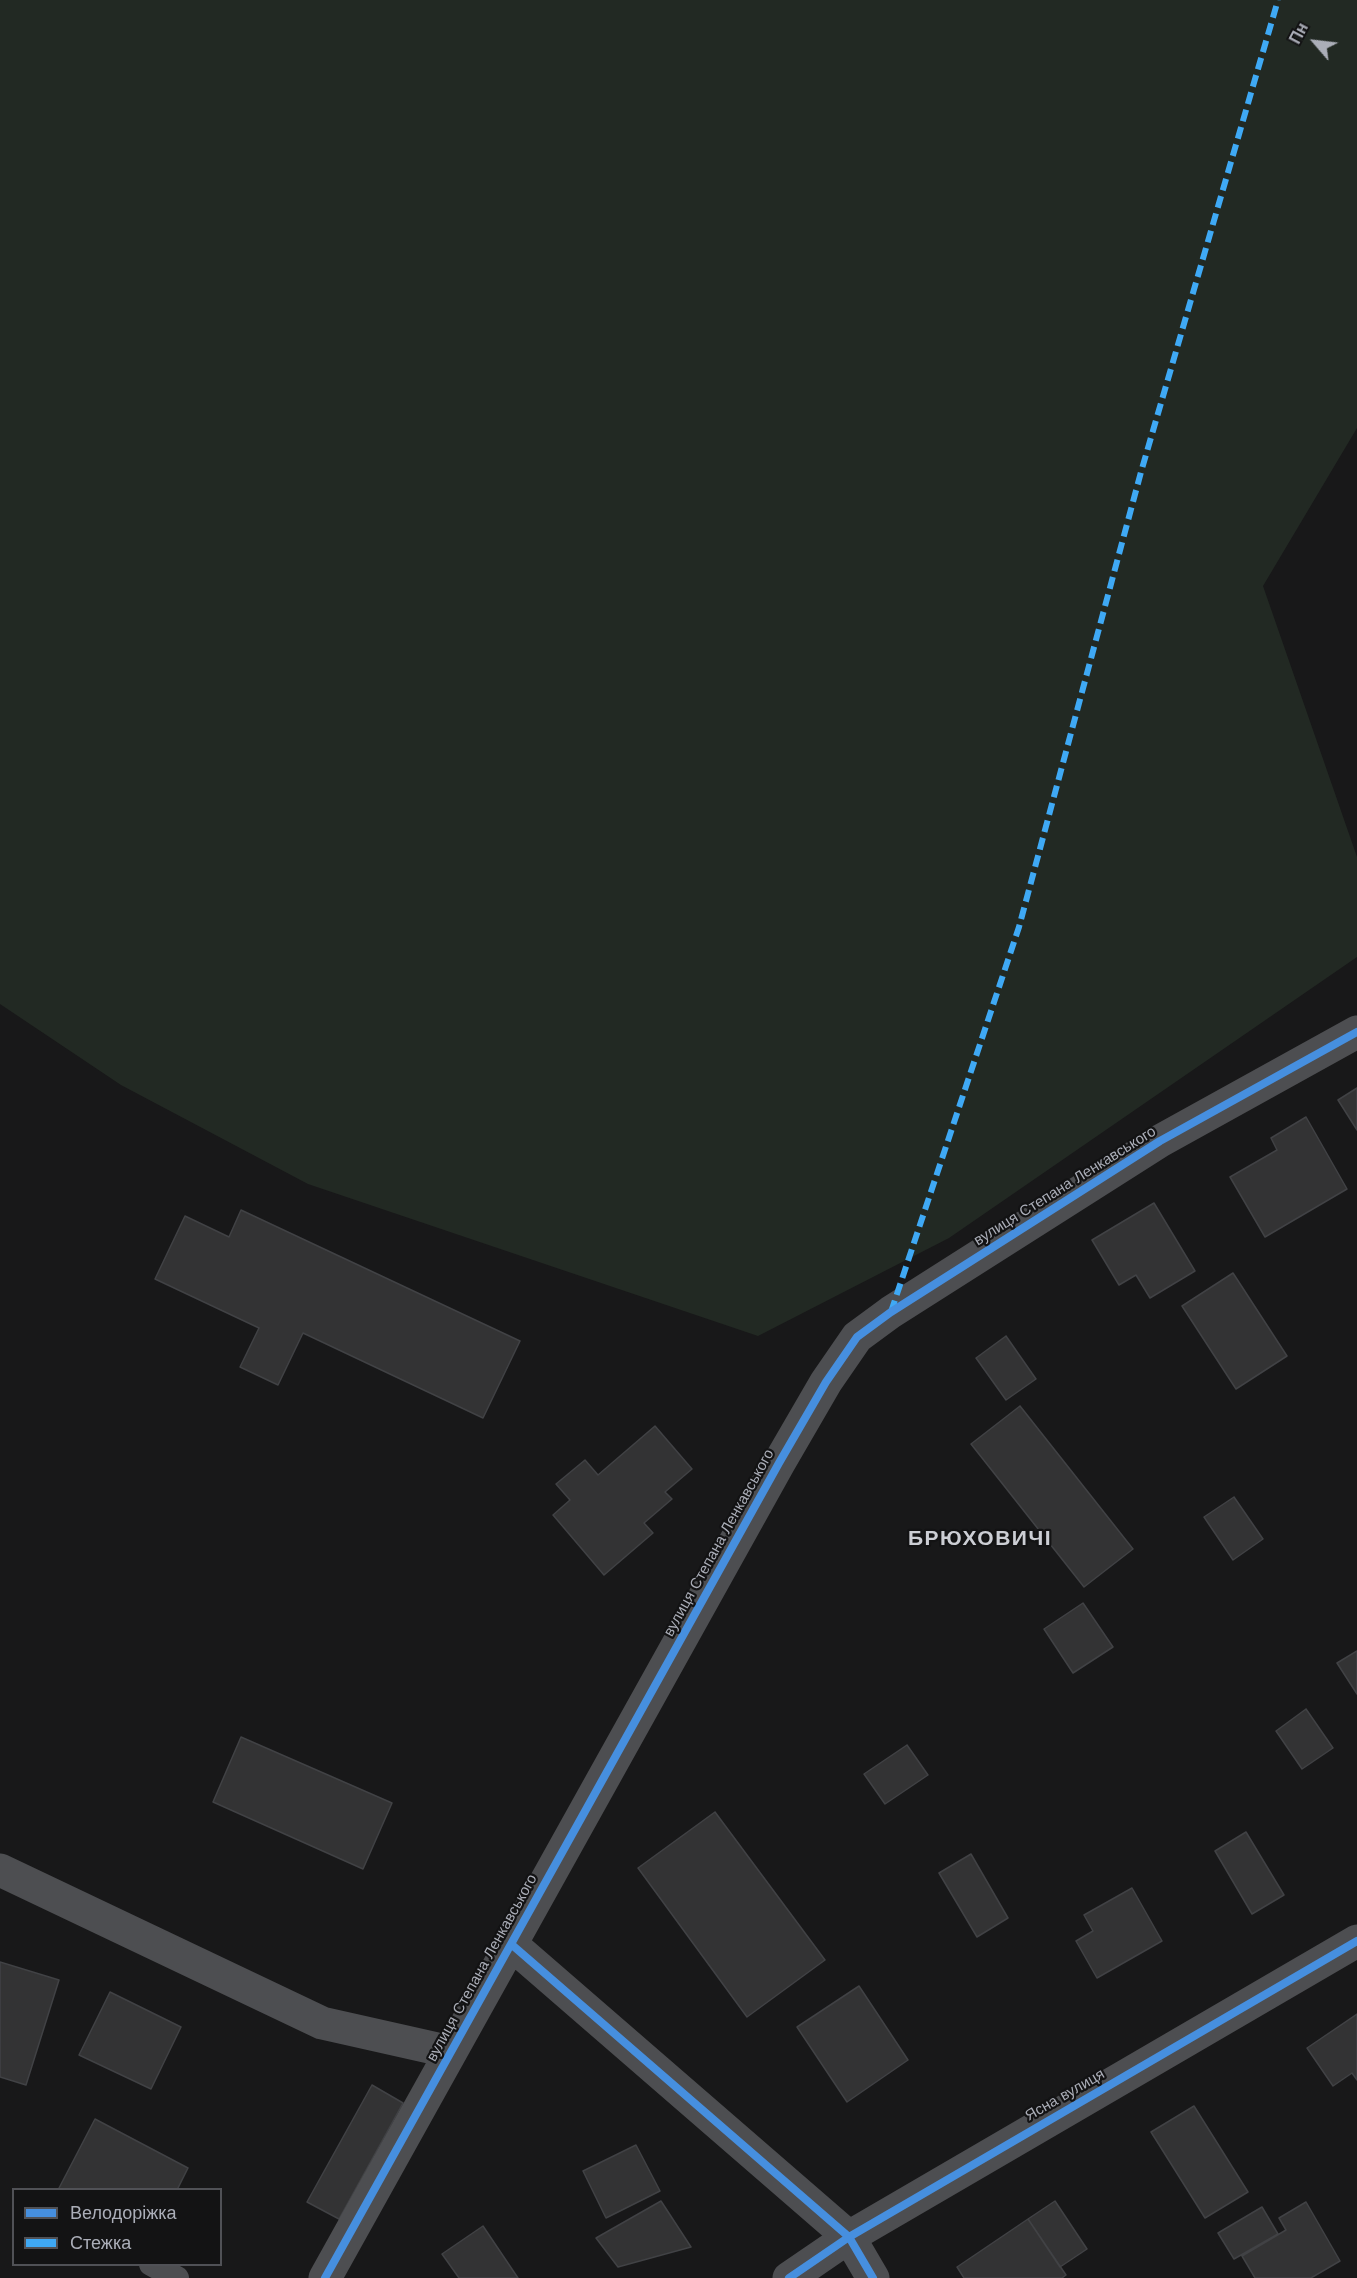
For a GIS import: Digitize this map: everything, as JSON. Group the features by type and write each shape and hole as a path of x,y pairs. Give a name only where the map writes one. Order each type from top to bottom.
{"street":[{"name":"вулиця Степана Ленкавського","path":"325,2278 779,1463 826,1382 857,1337 891,1312 1160,1141 1357,1032"},
{"name":"вулиця Степана Ленкавського","path":"0,1870 322,2023 451,2052"},
{"name":"Ясна вулиця","path":"789,2278 849,2237 1357,1941"},
{"path":"511,1944 849,2237 873,2278"}],"lane":[{"path":"153,2266 177,2278"}],"shaded area":[{"path":"0,0 1357,0 1357,428 1263,586 1357,857 1357,957 949,1238 758,1336 308,1184 121,1085 0,1004"}],"building":[{"path":"1357,1088 1357,1130 1338,1100"},
{"path":"1306,1117 1347,1189 1265,1237 1230,1177 1277,1150 1271,1138"},
{"path":"1154,1203 1195,1271 1150,1298 1136,1275 1119,1285 1092,1240"},
{"path":"241,1210 520,1341 483,1418 303,1333 278,1385 240,1367 259,1328 155,1279 185,1216 229,1237"},
{"path":"1233,1273 1287,1356 1236,1389 1182,1306"},
{"path":"1006,1336 1036,1379 1006,1400 976,1358"},
{"path":"1020,1406 1133,1549 1084,1587 971,1444"},
{"path":"655,1426 692,1469 665,1492 672,1499 644,1523 653,1533 604,1575 553,1515 570,1500 556,1484 585,1460 598,1475"},
{"path":"1234,1497 1263,1539 1233,1560 1204,1517"},
{"path":"1083,1603 1113,1647 1073,1673 1044,1629"},
{"path":"1357,1651 1357,1694 1337,1663"},
{"path":"1306,1709 1333,1748 1302,1769 1276,1731"},
{"path":"241,1737 392,1803 363,1869 213,1802"},
{"path":"907,1745 928,1775 885,1804 864,1774"},
{"path":"715,1812 825,1960 747,2017 638,1868"},
{"path":"1246,1832 1284,1895 1252,1914 1215,1851"},
{"path":"971,1854 1008,1918 977,1937 939,1873"},
{"path":"1132,1888 1162,1941 1097,1978 1076,1941 1093,1931 1084,1915"},
{"path":"0,1962 59,1980 26,2085 0,2077"},
{"path":"859,1986 908,2060 847,2102 797,2027"},
{"path":"110,1992 181,2027 151,2089 79,2055"},
{"path":"1357,2014 1357,2080 1352,2073 1333,2086 1307,2048"},
{"path":"372,2085 403,2103 339,2219 307,2202"},
{"path":"1194,2106 1248,2192 1205,2218 1151,2132"},
{"path":"95,2119 188,2168 178,2188 59,2188"},
{"path":"636,2145 660,2191 606,2218 583,2171"},
{"path":"661,2201 691,2247 618,2267 596,2238"},
{"path":"1055,2201 1087,2249 1060,2267 1028,2219"},
{"path":"1306,2202 1340,2261 1311,2278 1255,2278 1242,2256 1286,2230 1279,2218"},
{"path":"1262,2207 1278,2234 1234,2259 1218,2233"},
{"path":"1028,2219 1066,2275 1062,2278 964,2278 957,2267"},
{"path":"483,2226 518,2278 459,2278 442,2254"}],"marked path":[{"path":"891,1312 1019,927 1141,472 1278,0"}],"cycle path":[{"path":"325,2278 779,1463 826,1382 857,1337 891,1312 1160,1141 1357,1032"},
{"path":"789,2278 849,2237 1357,1941"},
{"path":"511,1944 849,2237 873,2278"}],"district":[{"name":"БРЮХОВИЧІ","path":"980,1539"}]}
